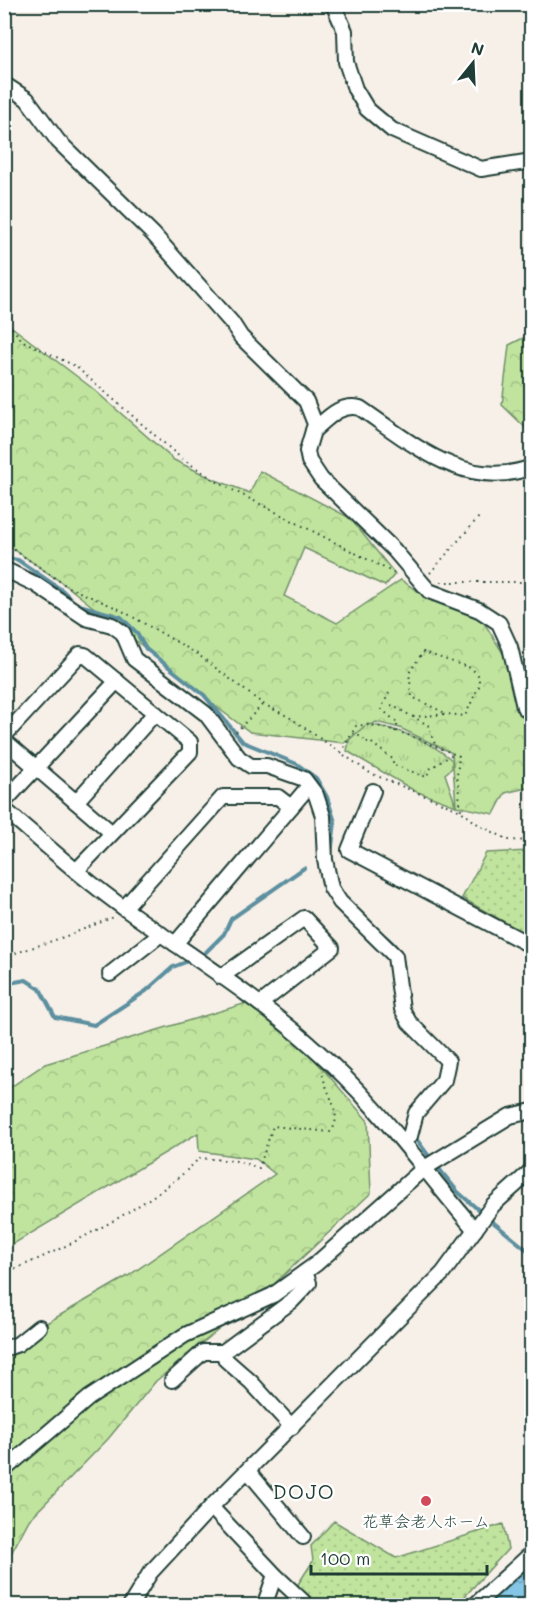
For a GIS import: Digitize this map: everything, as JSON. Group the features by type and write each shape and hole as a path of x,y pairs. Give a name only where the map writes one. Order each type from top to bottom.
{"street":[{"path":"333,4 345,31 346,62 355,89 367,109 392,130 481,169 531,161"},
{"path":"4,84 27,99 58,141 153,234 232,322 241,337 306,401 315,424 307,451 309,460 321,479 423,582 429,591 479,610 499,623 510,647 524,708 531,715"},
{"path":"313,430 337,410 349,405 360,408 443,464 472,473 492,475 517,472 531,467"},
{"path":"4,569 35,584 86,618 112,626 123,633 134,659 206,714 225,743 239,758 252,765 284,770 304,779 316,795 323,816 325,860 332,888 340,902 395,956 402,1009 409,1022 448,1061 444,1080 416,1113 410,1136 403,1140"},
{"path":"76,870 112,833 190,752 190,742 85,655 80,654 5,735 5,741 112,833"},
{"path":"4,802 117,681"},
{"path":"76,802 155,713"},
{"path":"175,944 309,786"},
{"path":"373,792 349,850 531,946"},
{"path":"125,909 223,797 278,797 291,807"},
{"path":"4,809 125,909 260,1004 317,1050 403,1140 425,1168 478,1226"},
{"path":"221,977 304,918 332,948 260,1004"},
{"path":"110,974 161,934"},
{"path":"4,1470 89,1398 185,1335 273,1295 305,1272 425,1168 510,1116 531,1111"},
{"path":"130,1605 150,1573 211,1507 443,1273 490,1209 531,1170"},
{"path":"172,1380 203,1352 223,1352 292,1301 309,1283 305,1272"},
{"path":"4,1349 18,1344 39,1327"},
{"path":"223,1352 226,1360 251,1382 292,1427"},
{"path":"248,1471 303,1537"},
{"path":"211,1507 274,1575 308,1605"},
{"path":"474,1605 531,1553"},
{"path":"264,1605 274,1575"}],"path":[{"path":"4,319 23,341 75,366 164,445 210,476 398,575"},
{"path":"423,582 479,517"},
{"path":"4,543 68,587 119,609 196,653 263,704 289,717 370,773 461,811 479,825 508,840 531,841"},
{"path":"423,582 531,582"},
{"path":"413,717 447,714 465,716 479,686 479,676 471,668 423,652 409,673 412,697 447,714"},
{"path":"389,693 381,709 398,723 395,732"},
{"path":"225,743 263,704"},
{"path":"391,705 428,725 436,747"},
{"path":"341,753 356,726 367,724 459,756 457,776 461,811"},
{"path":"353,733 363,738 366,743 369,741 394,760 392,764 426,777 431,768 453,754"},
{"path":"4,957 64,937 125,909"},
{"path":"4,1273 37,1261 164,1189 199,1158 237,1161 259,1168 273,1126 330,1132 336,1126 338,1118 326,1090 321,1070"}],"green space":[{"path":"4,321 92,388 174,460 213,479 250,493 260,471 350,518 395,574 385,586 304,548 284,596 337,623 401,580 419,592 480,616 528,694 531,692 531,787 505,793 494,814 456,806 452,753 400,728 376,722 344,743 250,732 68,587 5,543"},
{"path":"531,334 531,433 502,405 509,345"},
{"path":"367,724 412,736 434,747 452,760 452,768 445,774 456,806 415,791 347,751 349,740"},
{"path":"532,851 531,937 462,898 486,853"},
{"path":"250,1002 311,1055 368,1121 371,1193 272,1286 156,1381 108,1439 29,1520 5,1565 5,1347 128,1276 275,1174 256,1159 199,1151 198,1133 5,1249 5,1091 45,1064"},
{"path":"334,1521 396,1558 503,1524 508,1549 457,1605 301,1605 291,1595 313,1561 311,1546"}],"water":[{"path":"531,1554 531,1605 475,1605"}],"waterway":[{"path":"4,558 18,560 63,591 76,604 121,617 136,632 146,649 204,695 243,742 297,764 316,778 327,797 335,822 331,854"},
{"path":"201,957 224,934 231,919 304,868"},
{"path":"335,876 340,892"},
{"path":"380,933 393,943 403,961 405,985"},
{"path":"4,984 26,980 40,989 55,1017 94,1025 146,991 173,967 191,960"},
{"path":"434,1102 444,1089"},
{"path":"414,1136 431,1159"},
{"path":"436,1165 458,1192 482,1213"},
{"path":"488,1218 532,1254"}],"place":[{"name":"花草会老人ホーム","path":"426,1501"}],"district":[{"name":"DOJO","path":"304,1491"}]}
